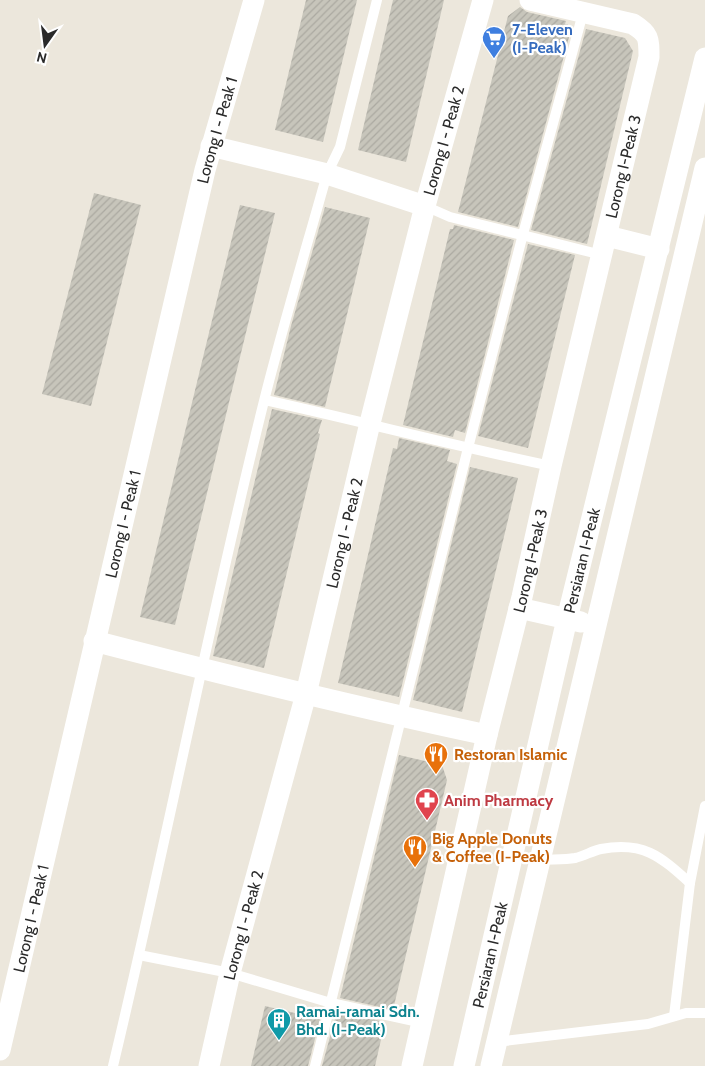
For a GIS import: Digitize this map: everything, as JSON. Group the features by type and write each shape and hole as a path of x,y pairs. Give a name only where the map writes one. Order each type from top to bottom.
{"street":[{"name":"Lorong I - Peak 1","path":"0,1050 211,146 254,0"},
{"name":"Lorong I - Peak 2","path":"209,1066 230,973 306,694 370,423 425,206 483,0"},
{"path":"530,0 584,13"},
{"name":"Lorong I-Peak 3","path":"412,1066 487,735 519,608 649,57 649,40 644,31 633,24 584,13"},
{"name":"Persiaran I-Peak","path":"464,1066 568,619 705,58"},
{"path":"211,146 327,174 425,206"},
{"path":"491,1066 705,168"},
{"path":"604,245 660,248"},
{"path":"519,608 595,626"},
{"path":"94,641 402,717 487,735"}],"lane":[{"path":"113,1066 140,955 202,669 265,400 327,174 340,147 377,0"},
{"path":"315,1066 468,448 523,234 584,13"},
{"path":"425,206 450,217 523,234 604,245"},
{"path":"265,400 551,466"},
{"path":"674,1016 690,883 705,806"},
{"path":"540,860 575,858 598,850 621,846 638,848 654,855 690,883"},
{"path":"140,955 230,973 331,1003 423,1023"},
{"path":"496,1042 648,1024 686,1013 705,1013"}],"building":[{"path":"306,0 357,0 323,142 275,130"},
{"path":"393,0 444,0 406,162 358,150"},
{"path":"520,7 527,12 566,21 565,24 572,26 518,227 458,212 508,16"},
{"path":"586,29 625,38 633,51 587,244 531,230"},
{"path":"94,193 141,205 91,406 42,394"},
{"path":"240,205 275,213 175,625 140,617"},
{"path":"325,207 370,218 325,407 274,395 291,326"},
{"path":"454,225 514,240 465,433 455,430 453,437 403,425 450,229 453,229"},
{"path":"528,244 575,255 528,448 478,436"},
{"path":"272,409 322,420 264,668 213,656"},
{"path":"399,438 450,450 447,461 457,464 399,697 338,683 393,448 397,449"},
{"path":"470,467 518,478 462,712 413,700"},
{"path":"399,755 442,765 447,780 393,1010 340,998"},
{"name":"Ramai-ramai Sdn. Bhd. (I-Peak)","path":"265,1006 320,1019 308,1066 251,1066"},
{"path":"337,1011 385,1022 375,1066 322,1066"}],"place":[{"name":"7-Eleven (I-Peak)","path":"494,59"},
{"name":"Restoran Islamic","path":"436,775"},
{"name":"Anim Pharmacy","path":"427,821"},
{"name":"Big Apple Donuts & Coffee (I-Peak)","path":"415,868"},
{"name":"Ramai-ramai Sdn. Bhd. (I-Peak)","path":"279,1041"}]}
